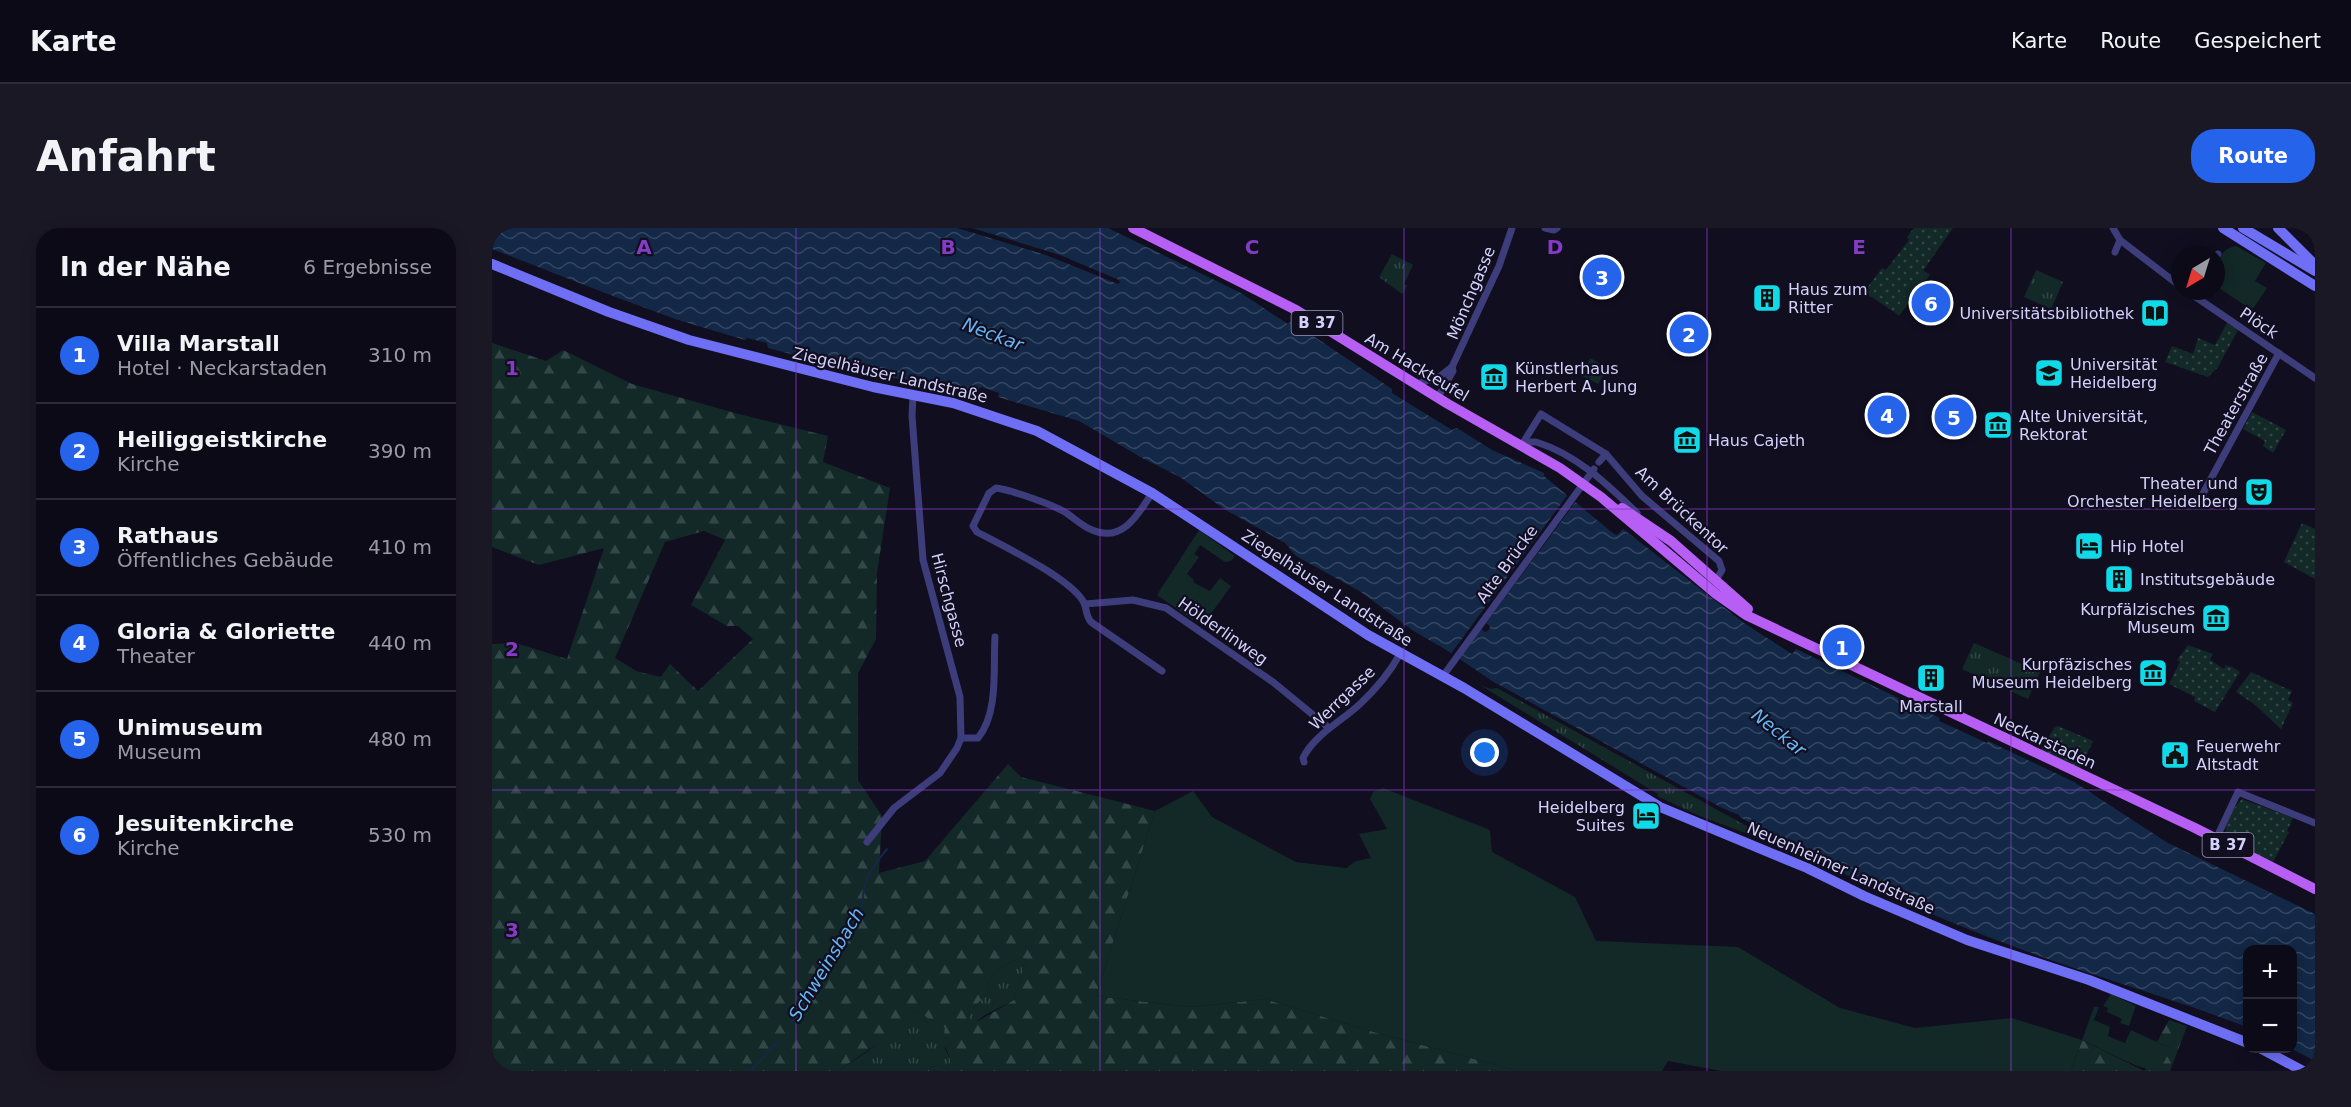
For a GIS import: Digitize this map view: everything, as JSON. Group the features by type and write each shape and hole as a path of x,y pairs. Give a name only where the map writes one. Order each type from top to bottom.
{"main road":[{"name":"Am Hackteufel","path":"1133,228 1296,310 1416,384 1553,463 1587,486"},
{"path":"2223,228 2315,271"},
{"path":"2243,228 2297,262 2315,265"},
{"path":"2276,228 2315,286"},
{"name":"Ziegelhäuser Landstraße","path":"492,264 609,312 689,340 805,371 972,408 1037,431 1152,493 1368,635 1401,654 1445,672"},
{"name":"Neckarstaden","path":"1587,486 1762,621 2216,838 2315,889"},
{"name":"Neckarstaden","path":"1601,497 1671,541 1712,584"},
{"name":"Neuenheimer Landstraße","path":"1445,672 1646,799 1682,817 1807,868 1864,896 1967,940 2089,980 2243,1041"},
{"path":"2269,1053 2302,1071"}],"street":[{"name":"Mönchgasse","path":"1438,397 1453,371 1452,367 1499,266 1512,228"},
{"path":"2114,228 2120,240 2171,279"},
{"path":"2115,252 2120,240"},
{"name":"Plöck","path":"2201,300 2315,378"},
{"name":"Theaterstraße","path":"2200,499 2279,353"},
{"path":"1416,384 1439,377 1452,367"},
{"name":"Hirschgasse","path":"913,396 912,416 922,553 960,697 961,738 978,738 986,722 992,695 995,637"},
{"name":"Am Brückentor","path":"1521,446 1541,414 1606,454 1642,496 1719,561 1722,570 1712,584"},
{"path":"1521,446 1527,442 1536,442 1571,458 1598,477 1637,513 1638,519"},
{"path":"1599,462 1606,454"},
{"name":"Alte Brücke","path":"1445,672 1594,469"},
{"path":"1152,493 1136,519 1112,533 1091,530 1056,507 999,488 992,489 973,526 975,530 1054,576 1081,598 1085,604 1087,616 1094,625 1162,671"},
{"name":"Hölderlinweg","path":"1085,604 1133,600 1166,608 1273,682 1329,728"},
{"name":"Werrgasse","path":"1304,762 1305,754 1329,728 1359,705 1382,680 1401,654"},
{"path":"867,842 894,808 940,773 961,738"},
{"path":"2216,838 2238,792 2315,823"}],"green space":[{"path":"1914,228 1953,228 1894,312 1864,292 1882,268 1886,270 1909,240 1907,237"},
{"path":"2236,246 2266,263 2255,281 2267,288 2252,310 2225,292 2225,251"},
{"path":"1392,254 1413,265 1404,284 1407,286 1402,294 1379,277"},
{"path":"1923,270 1930,275 1899,316 1894,312"},
{"path":"2036,270 2063,282 2051,309 2024,297"},
{"path":"2227,323 2238,330 2218,367 2208,377 2165,362 2172,346 2193,354 2198,338 2215,345"},
{"path":"492,343 546,361 563,350 632,384 828,436 823,462 890,488 877,573 876,639 858,673 858,780 882,816 879,873 925,861 1008,764 1021,777 1155,811 1096,996 1191,1007 1265,999 1374,1032 1519,1071 922,1071 938,1065 947,1069 951,1061 943,1041 945,1028 916,1011 897,1030 838,1071 492,1071 492,644 516,643 567,659 604,548 539,565 492,547","holes":["704,531 725,540 691,605 727,626 738,626 753,639 698,691 670,664 661,677 636,671 615,658 665,542","1021,957 1027,960 1022,969 1022,978 1014,1000 968,1027 969,1017 989,991 987,985 993,976 1006,965"]},
{"path":"1590,358 1608,368 1598,384 1582,376"},
{"path":"2252,412 2286,430 2273,453 2263,446 2265,441 2243,429"},
{"path":"2302,523 2315,529 2315,579 2284,562"},
{"path":"1199,530 1235,556 1231,561 1225,562 1200,545 1194,554 1199,557 1187,574 1194,583 1210,591 1220,578 1231,586 1208,618 1199,612 1193,620 1157,595"},
{"path":"1974,643 2040,672 2028,699 1962,669"},
{"path":"2188,645 2213,654 2210,660 2224,669 2226,665 2240,672 2215,712 2194,701 2195,697 2169,684 2180,662 2177,660"},
{"path":"2251,672 2292,691 2288,700 2293,703 2281,729 2254,704 2236,692"},
{"path":"1480,685 1491,689 1497,688 1788,849 1695,814 1657,796 1658,794"},
{"path":"2058,726 2093,741 2080,769 2041,750 2054,728"},
{"path":"1383,788 1490,830 1492,852 1575,897 1596,941 1738,947 1840,1008 1915,1028 2012,1018 2082,1040 2071,1071 1722,1071 1668,1061 1662,1071 1519,1071 1374,1032 1265,999 1191,1007 1096,996 1155,811 1193,791 1212,817 1296,862 1346,868 1356,861 1371,858 1359,834 1387,829 1370,799 1373,792"},
{"path":"2242,799 2293,818 2287,831 2289,832 2273,862 2227,839 2227,824 2235,807"},
{"path":"1021,957 1027,960 1022,969 1022,978 1014,1000 983,1016 968,1027 969,1017 989,991 987,985 993,976 1006,965"},
{"path":"2111,994 2136,1006 2129,1026 2120,1023 2122,1019 2107,1012 2108,1008 2103,1006"},
{"path":"2094,1007 2099,1007 2094,1020 2110,1027 2108,1036 2125,1043 2131,1030 2170,1048 2163,1064 2155,1070 2130,1063 2082,1040"},
{"path":"916,1011 946,1028 945,1049 951,1061 947,1069 938,1065 922,1071 838,1071 867,1052"},
{"path":"2169,1020 2187,1026 2170,1071 2144,1071 2170,1048 2157,1042"},
{"path":"2082,1040 2144,1071 2071,1071"}],"water":[{"name":"Neckar","path":"492,228 957,228 1046,255 1118,284 1119,280 1060,255 972,228 1108,228 1241,293 1288,324 1291,321 1392,389 1392,393 1452,430 1457,428 1492,450 1544,473 1544,476 1614,534 1617,535 1623,529 1744,623 1792,654 1796,649 1940,718 1939,721 1987,743 1988,741 2074,782 2168,843 2315,914 2315,1061 2297,1052 2297,945 2243,945 2243,1026 2044,958 1979,933 1840,872 1492,681 1412,630 1361,592 1296,556 1285,543 1224,509 1180,477 1079,421 998,397 999,393 981,387 977,392 931,385 931,382 882,377 878,371 840,359 838,365 831,363 832,358 811,355 810,359 768,348 767,343 747,338 745,340 675,319 492,249"}],"pier":[{"path":"1569,493 1577,500 1486,623 1490,626 1489,630 1485,632 1481,629 1458,661 1450,655"}],"waterway":[{"name":"Schweinsbach","path":"791,1023 838,943 858,916 867,880 887,849"},
{"name":"Schweinsbach","path":"750,1071 779,1041"}],"place":[{"name":"Rathaus","path":"1602,277"},
{"name":"Haus zum Ritter","path":"1767,298"},
{"name":"Jesuitenkirche","path":"1931,303"},
{"name":"Universitätsbibliothek","path":"2155,313"},
{"name":"Heiliggeistkirche","path":"1689,334"},
{"name":"Universität Heidelberg","path":"2049,373"},
{"name":"Künstlerhaus Herbert A. Jung","path":"1494,377"},
{"name":"Gloria & Gloriette","path":"1887,415"},
{"name":"Unimuseum","path":"1954,417"},
{"name":"Alte Universität, Rektorat","path":"1998,425"},
{"name":"Haus Cajeth","path":"1687,440"},
{"name":"Theater und Orchester Heidelberg","path":"2259,492"},
{"name":"Hip Hotel","path":"2089,546"},
{"name":"Institutsgebäude","path":"2119,579"},
{"name":"Kurpfälzisches Museum","path":"2216,618"},
{"name":"Villa Marstall","path":"1842,647"},
{"name":"Kurpfäzisches Museum Heidelberg","path":"2153,673"},
{"name":"Marstall","path":"1931,678"},
{"name":"Feuerwehr Altstadt","path":"2175,755"},
{"name":"Heidelberg Suites","path":"1646,816"}]}
